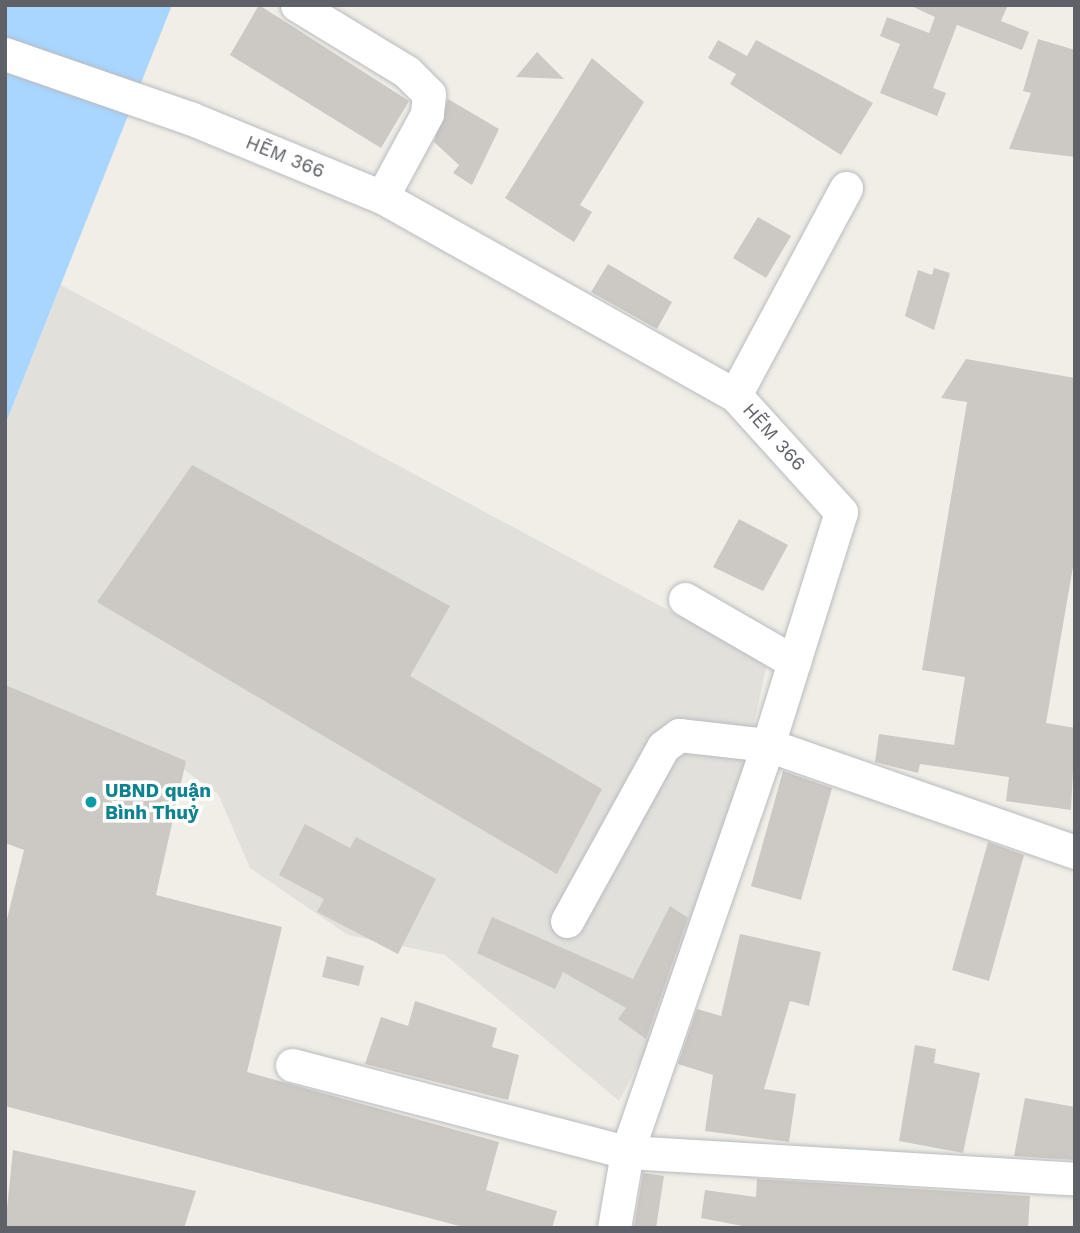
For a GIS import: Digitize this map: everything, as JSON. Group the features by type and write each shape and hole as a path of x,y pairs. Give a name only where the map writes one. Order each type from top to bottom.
{"street":[{"path":"298,5 407,72 429,94 427,114 382,197"},
{"name":"HẼM 366","path":"5,54 190,118 382,197 736,395 841,512 768,745 627,1152 614,1228"},
{"path":"736,395 846,188"},
{"path":"685,599 794,662"},
{"path":"567,922 663,747 679,735 768,745 1075,852"},
{"path":"292,1065 627,1152 1075,1178"}],"shaded area":[{"path":"61,285 767,663 711,927 619,1101 445,955 348,935 250,868 218,794 152,747 5,705 5,425"}],"water":[{"path":"5,5 172,5 5,425"}],"building":[{"path":"259,5 409,101 381,148 230,55"},
{"path":"909,5 1008,5 1001,21 1029,32 1022,50 957,25 933,88 946,93 937,116 880,93 900,44 880,36 887,17 929,33 935,17"},
{"path":"1038,39 1075,50 1075,157 1009,149 1031,93 1023,91"},
{"path":"718,40 747,56 756,40 873,103 841,155 730,84 736,74 708,58"},
{"path":"537,52 564,79 516,77"},
{"path":"592,58 644,102 580,205 592,212 574,242 505,198"},
{"path":"448,99 499,129 472,185 453,173 459,165 434,142"},
{"path":"758,217 791,236 766,278 733,258"},
{"path":"608,264 672,302 657,329 591,292"},
{"path":"934,268 950,273 934,330 905,316 918,270 932,275"},
{"path":"966,359 1075,378 1075,555 1046,723 1075,728 1071,810 1006,801 1009,777 920,764 918,773 875,762 879,734 954,745 965,677 922,670 967,402 941,398"},
{"path":"192,465 450,606 410,676 602,789 557,874 97,602"},
{"path":"739,519 788,545 763,591 713,567"},
{"path":"5,685 186,761 156,895 282,927 247,1072 499,1142 486,1190 557,1211 552,1228 467,1228 5,1106 5,927 24,850 5,843"},
{"path":"783,771 832,788 801,900 751,886"},
{"path":"305,824 350,848 356,837 436,879 398,954 317,912 324,899 279,875"},
{"path":"988,842 1024,855 989,981 952,970"},
{"path":"670,906 688,918 646,1039 618,1019 626,1008 563,972 555,989 477,953 492,917 633,979"},
{"path":"740,934 821,952 809,1006 790,1001 764,1089 796,1094 789,1142 705,1131 713,1075 678,1064 697,1009 721,1016"},
{"path":"327,956 364,966 359,986 322,977"},
{"path":"415,1001 497,1028 492,1047 519,1055 508,1100 365,1064 381,1017 408,1026"},
{"path":"915,1045 936,1049 934,1063 980,1073 963,1153 899,1141"},
{"path":"1025,1098 1075,1107 1075,1160 1014,1156"},
{"path":"13,1150 196,1191 184,1228 5,1228"},
{"path":"643,1173 664,1176 656,1228 634,1228"},
{"path":"757,1179 1030,1196 1028,1228 753,1228 701,1218 705,1190 756,1197"}],"place":[{"name":"UBND quận Bình Thuỷ","path":"91,802"}]}
